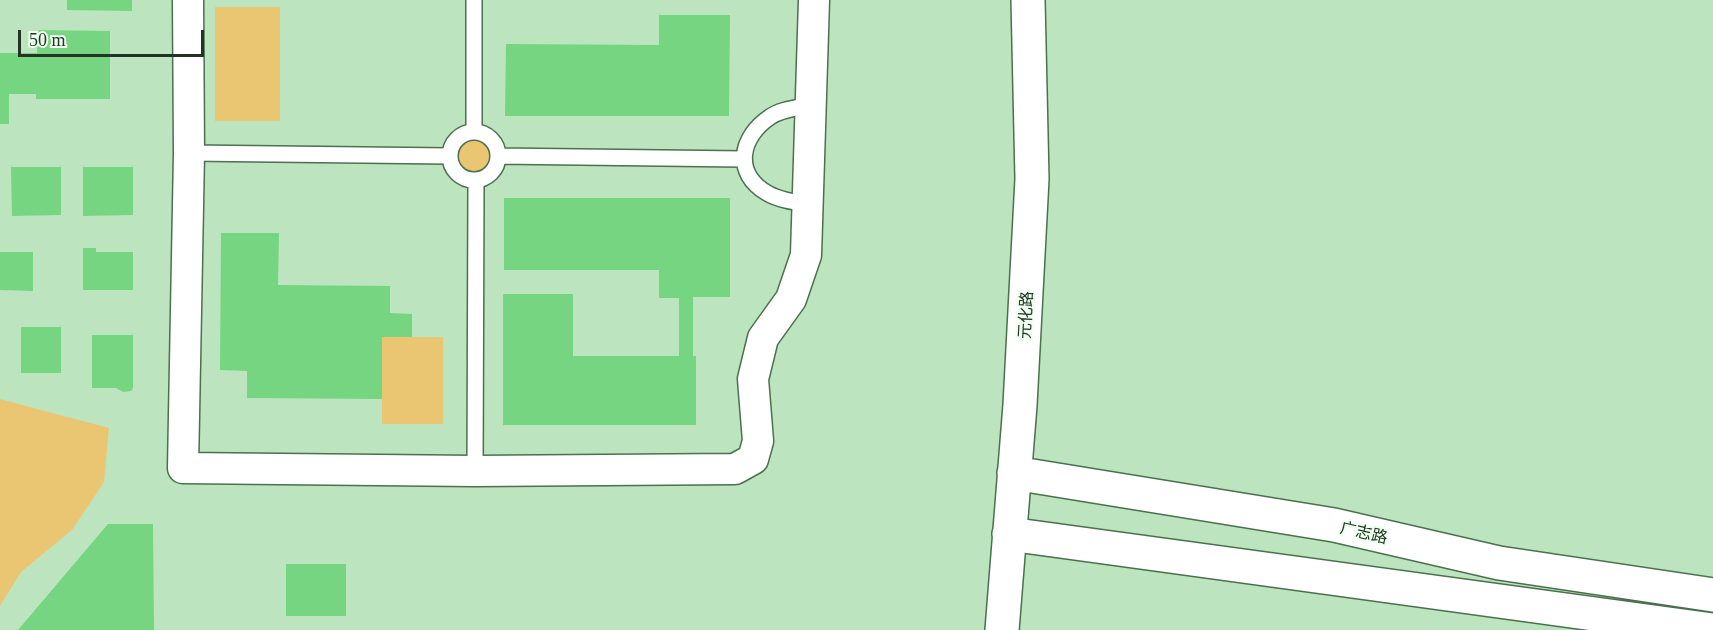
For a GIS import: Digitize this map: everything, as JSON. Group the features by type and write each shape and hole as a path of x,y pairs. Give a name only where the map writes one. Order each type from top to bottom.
{"street":[{"path":"188,0 189,153 183,468 476,471 735,469 753,459 758,441 753,379 763,338 791,299 806,255 814,0"},
{"name":"元化路","path":"1002,630 1032,179 1028,0"},
{"name":"广志路","path":"1014,473 1334,525 1499,563 1713,595"},
{"path":"1009,534 1711,630"}],"lane":[{"path":"474,0 474,131"},
{"path":"808,204 769,194 757,185 747,172 743,159 747,141 770,116 810,105"},
{"path":"474,131 489,136 497,149 498,156 494,170 489,175 476,180 460,177 454,171 449,156 454,142 466,133 474,131"},
{"path":"189,153 449,156"},
{"path":"498,156 743,159"},
{"path":"476,180 476,471"}],"shaded area":[{"path":"215,7 280,7 280,121 215,121"},
{"path":"474,139 486,144 491,156 486,168 474,173 462,168 457,156 462,144"},
{"path":"382,337 443,337 443,424 382,424"},
{"path":"0,399 109,428 104,482 72,530 21,572 0,606"}],"building":[{"path":"67,0 132,0 132,11 67,10"},
{"path":"659,15 730,15 729,116 505,116 506,44 659,45"},
{"path":"38,30 110,31 110,99 36,99 36,94 9,94 9,124 0,124 0,53 37,53"},
{"path":"11,167 61,167 61,215 12,216"},
{"path":"83,167 133,167 133,215 83,216"},
{"path":"504,198 730,198 730,297 693,297 696,425 503,425 503,294 573,294 573,356 679,356 679,298 659,298 659,270 504,270"},
{"path":"221,233 279,233 278,285 390,286 390,313 412,314 412,337 382,337 382,399 247,398 247,371 220,370"},
{"path":"83,248 96,248 96,252 133,252 133,290 83,290"},
{"path":"0,252 33,252 33,291 0,290"},
{"path":"21,327 61,327 61,373 21,373"},
{"path":"92,335 133,335 133,388 131,391 123,392 116,388 92,388"},
{"path":"108,524 153,524 154,630 18,630"},
{"path":"286,564 346,564 346,616 286,616"}]}
